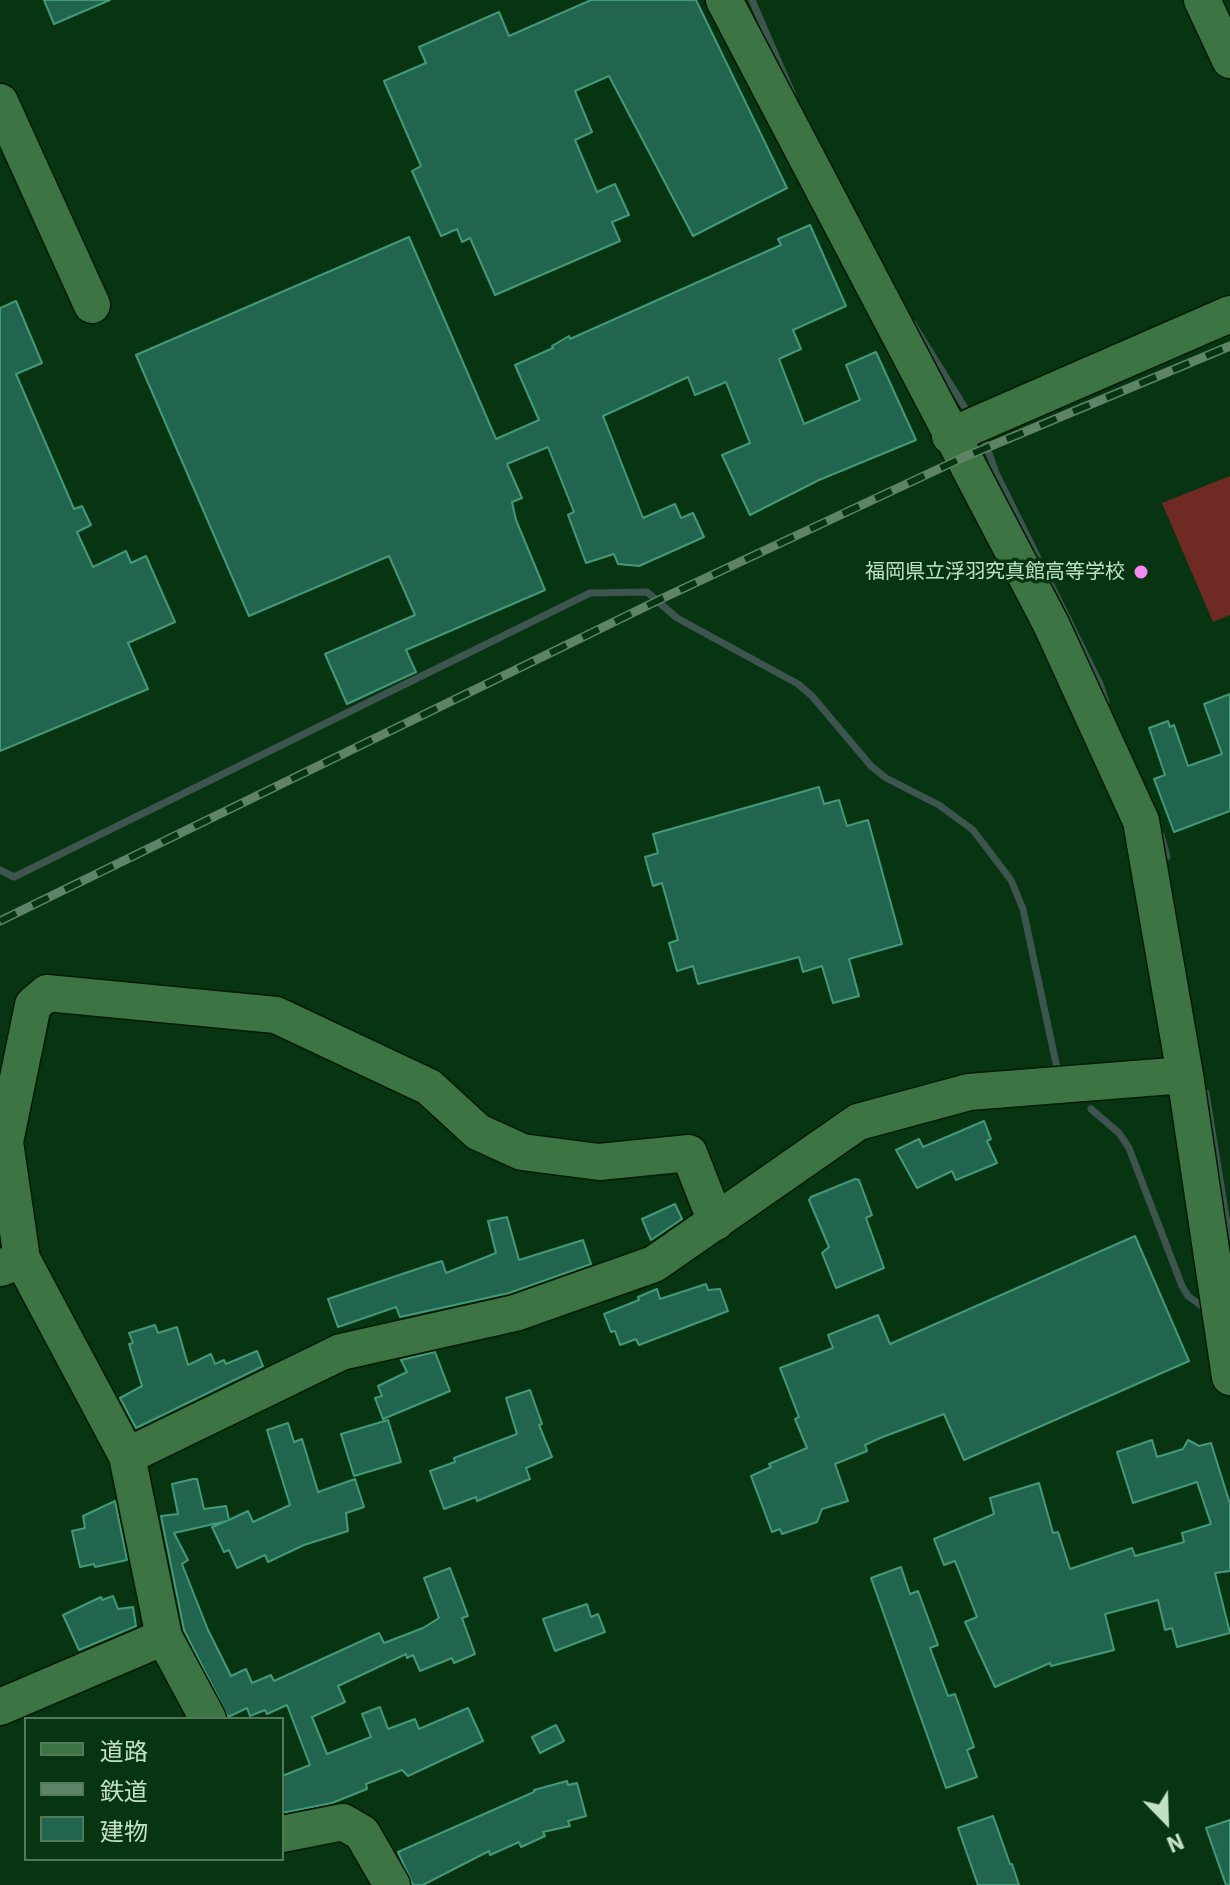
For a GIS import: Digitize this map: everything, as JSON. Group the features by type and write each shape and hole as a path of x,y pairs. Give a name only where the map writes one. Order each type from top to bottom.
{"street":[{"path":"724,0 1051,624 1141,821 1185,1075 1230,1377"},
{"path":"1202,0 1230,60"},
{"path":"0,102 92,305"},
{"path":"950,436 1230,314"},
{"path":"207,1717 164,1637 127,1456 11,1264 5,1142 33,1005 47,993 276,1015 429,1087 478,1132 522,1152 599,1162 689,1153 716,1222"},
{"path":"127,1456 341,1352 515,1313 654,1264 858,1122 969,1092 1185,1075"},
{"path":"0,1707 164,1637"},
{"path":"284,1834 343,1822 362,1833 392,1885"}],"shaded area":[{"path":"1230,476 1230,615 1213,622 1162,503"}],"building":[{"path":"44,0 110,0 54,24"},
{"path":"591,0 696,0 787,188 693,236 609,76 575,91 592,132 575,140 597,192 615,184 629,215 612,222 620,241 495,295 470,238 462,242 457,229 441,236 412,171 421,166 384,81 426,63 419,47 499,12 509,36"},
{"path":"810,225 846,306 793,330 801,349 779,359 804,424 860,400 846,365 876,352 916,440 819,480 750,515 722,455 750,443 726,382 695,395 688,377 603,416 643,518 675,504 681,518 693,513 704,537 639,566 618,564 614,554 586,563 568,515 574,512 548,447 507,464 522,498 512,502 516,520 545,590 406,650 416,672 347,704 325,654 415,615 389,556 249,616 136,355 409,237 496,439 539,420 515,365 553,348 569,336 570,339 781,245 778,239"},
{"path":"16,301 42,363 16,374 74,509 82,506 91,525 77,532 93,567 126,551 131,563 146,556 175,622 128,643 148,689 0,751 0,308"},
{"path":"1230,694 1230,811 1174,832 1154,779 1165,775 1149,728 1168,721 1170,727 1174,725 1188,766 1222,754 1204,704"},
{"path":"819,787 824,804 839,800 847,826 868,820 902,944 849,959 859,996 833,1003 822,966 803,972 799,957 698,984 693,966 677,971 669,943 678,940 662,883 653,886 645,857 658,853 653,834"},
{"path":"984,1121 991,1139 987,1141 997,1163 956,1180 952,1171 917,1188 896,1150 919,1139 923,1147"},
{"path":"855,1179 859,1180 872,1215 866,1218 884,1268 836,1288 822,1253 829,1247 809,1200"},
{"path":"675,1204 682,1219 651,1240 642,1219"},
{"path":"507,1217 519,1260 583,1240 591,1264 509,1293 400,1317 396,1307 338,1327 328,1299 442,1261 446,1273 496,1253 488,1221"},
{"path":"1135,1236 1189,1361 964,1460 944,1414 880,1438 865,1445 867,1451 835,1464 848,1501 822,1509 817,1522 782,1534 780,1529 772,1532 751,1476 771,1467 769,1464 807,1448 780,1368 833,1348 828,1335 878,1315 890,1344"},
{"path":"706,1284 708,1290 720,1289 728,1311 639,1345 636,1339 620,1345 615,1331 611,1332 604,1314 657,1289 660,1299"},
{"path":"155,1325 158,1333 177,1327 188,1365 211,1354 215,1364 224,1360 226,1364 257,1351 263,1366 136,1428 120,1398 142,1386 129,1344 133,1343 129,1333"},
{"path":"435,1352 450,1391 383,1419 375,1398 382,1396 378,1386 407,1372 401,1360"},
{"path":"530,1390 552,1457 526,1468 530,1479 477,1501 476,1497 444,1509 430,1471 455,1462 454,1458 517,1434 506,1398"},
{"path":"388,1420 401,1462 354,1476 341,1434"},
{"path":"288,1423 294,1442 302,1439 318,1492 355,1479 364,1507 346,1513 348,1531 304,1545 268,1562 265,1555 237,1568 229,1550 224,1552 212,1527 227,1521 174,1533 188,1560 182,1564 208,1630 231,1676 246,1669 252,1683 271,1675 274,1681 379,1633 384,1643 423,1628 439,1618 424,1578 450,1568 468,1616 462,1618 475,1654 454,1663 452,1658 420,1671 413,1655 407,1658 406,1654 338,1686 345,1702 312,1717 327,1754 371,1737 362,1714 380,1707 388,1729 415,1719 419,1729 468,1708 483,1741 408,1776 402,1770 366,1784 367,1789 332,1803 284,1813 284,1775 310,1765 287,1705 267,1714 265,1710 250,1716 247,1708 228,1717 184,1630 161,1516 178,1514 172,1484 193,1479 197,1479 204,1509 226,1506 229,1520 248,1511 253,1522 290,1505 267,1430"},
{"path":"1152,1440 1157,1457 1183,1449 1188,1440 1199,1446 1211,1443 1230,1504 1230,1571 1215,1573 1230,1633 1177,1647 1172,1628 1165,1630 1158,1600 1105,1614 1114,1650 1051,1666 1050,1663 995,1687 965,1622 977,1617 955,1561 944,1565 934,1539 994,1514 990,1498 1039,1483 1053,1533 1058,1532 1070,1569 1132,1548 1135,1556 1184,1542 1182,1533 1211,1524 1197,1482 1133,1503 1117,1452"},
{"path":"115,1501 127,1560 80,1567 72,1531 85,1528 83,1516"},
{"path":"901,1567 910,1594 918,1591 938,1645 930,1648 948,1696 955,1694 974,1747 967,1750 977,1777 946,1788 871,1578"},
{"path":"113,1596 118,1609 133,1607 136,1626 79,1650 63,1615 101,1597 102,1600"},
{"path":"587,1604 591,1617 598,1614 605,1632 555,1651 543,1619"},
{"path":"556,1725 564,1741 540,1753 532,1737"},
{"path":"567,1781 568,1785 577,1783 586,1816 568,1821 570,1826 543,1832 545,1836 521,1847 519,1842 490,1855 489,1851 423,1885 413,1885 398,1852 534,1790"},
{"path":"993,1816 1019,1885 978,1885 958,1828"},
{"path":"1230,1820 1230,1885 1226,1885 1206,1828"}],"waterway":[{"path":"752,0 792,93"},
{"path":"913,324 967,411"},
{"path":"984,439 996,473 1106,702"},
{"path":"0,870 14,877 590,593 647,592 677,618 798,684 812,696 871,766 886,778 939,805 973,830 1011,880 1023,909 1057,1068"},
{"path":"1161,835 1167,857"},
{"path":"1206,1093 1230,1242"},
{"path":"1091,1109 1119,1133 1129,1148 1182,1286 1188,1296 1207,1310"}],"railway":[{"path":"0,921 663,598 962,458 1230,346"}],"place":[{"name":"福岡県立浮羽究真館高等学校","path":"1141,572"}]}
